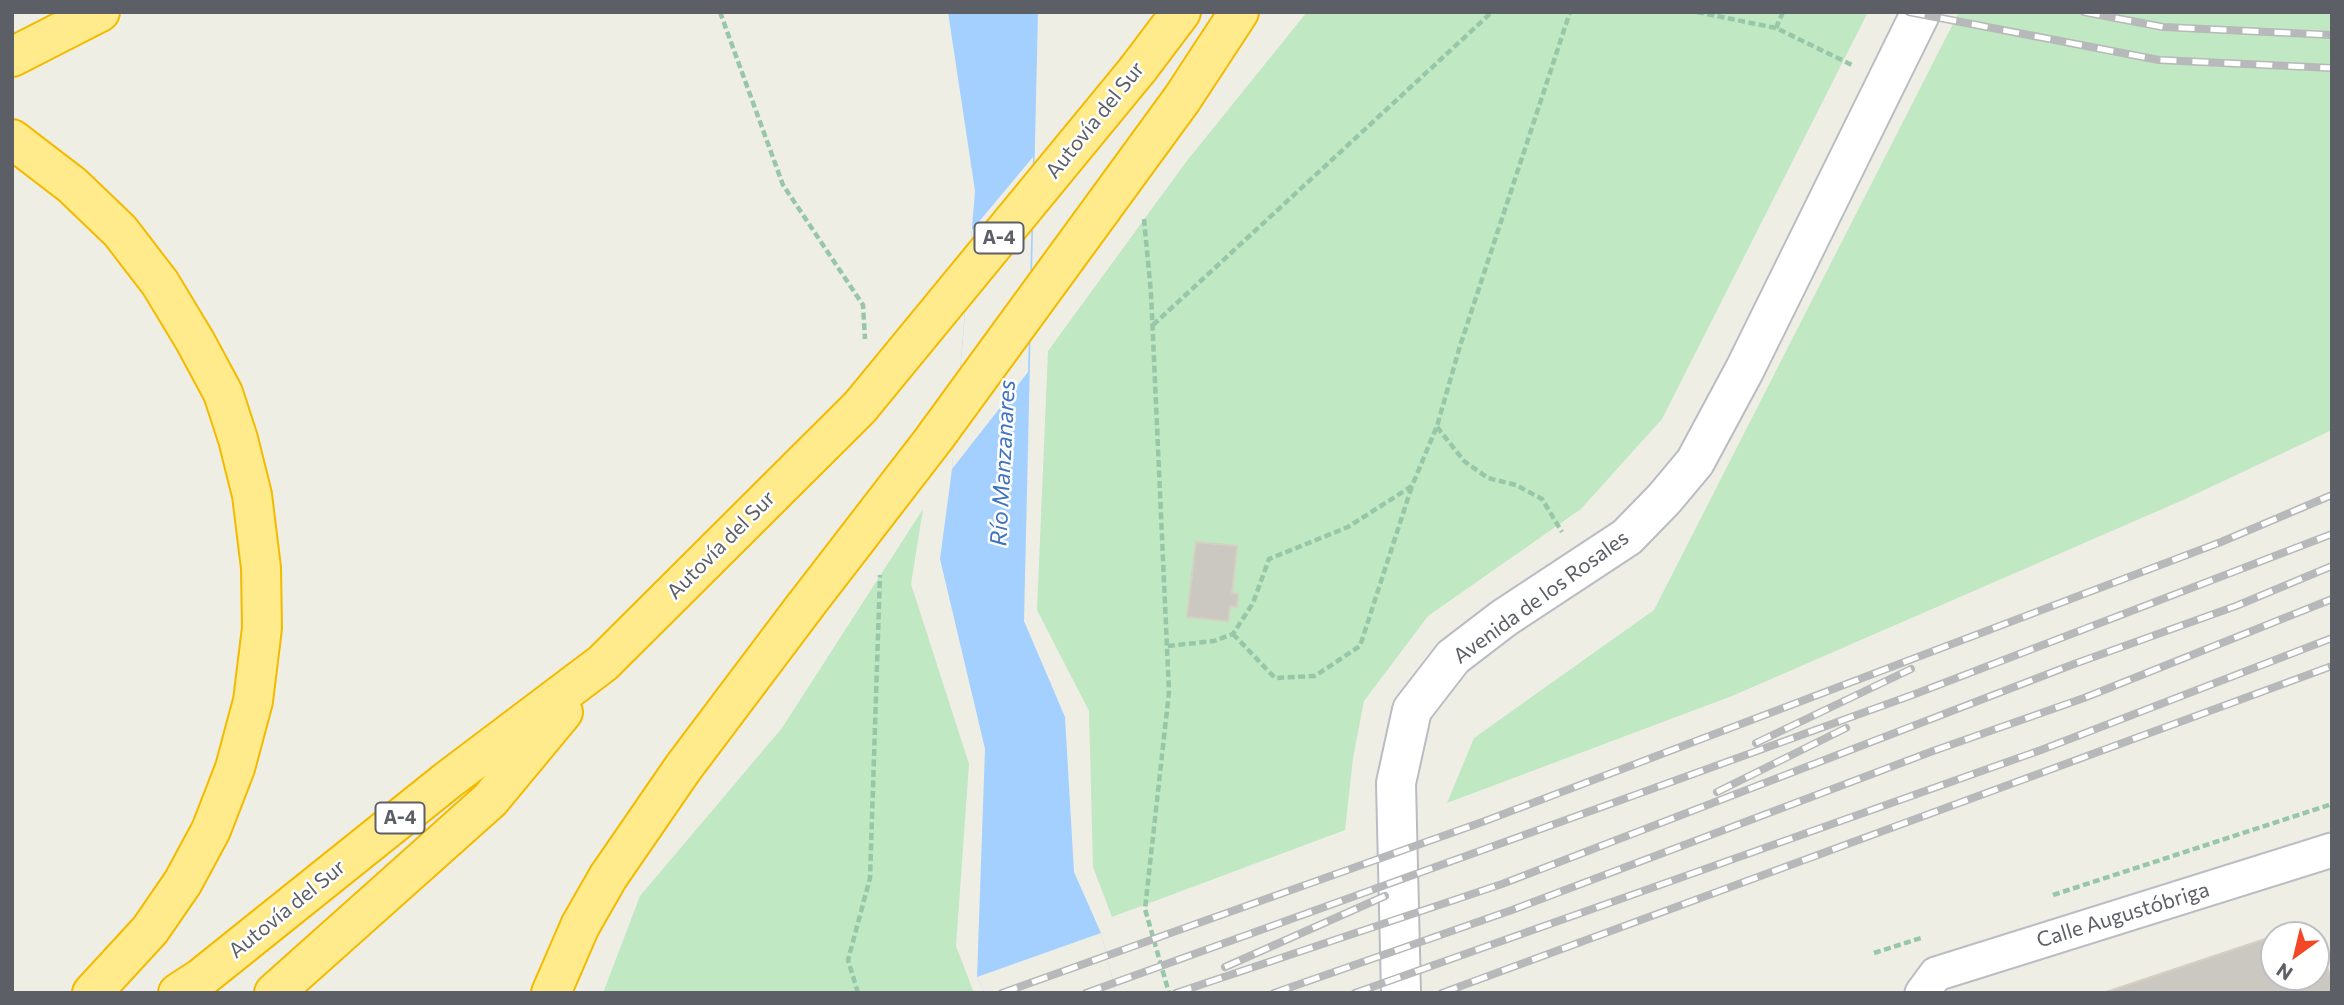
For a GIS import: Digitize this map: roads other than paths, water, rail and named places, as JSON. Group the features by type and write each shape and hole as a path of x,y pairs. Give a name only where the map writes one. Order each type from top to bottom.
{"highway":[{"path":"12,57 100,12"},
{"name":"Autovía del Sur","path":"189,985 447,780 603,663 860,407 1138,69 1181,12"},
{"path":"551,993 580,926 608,877 683,768 933,440 1182,99 1239,12"},
{"path":"12,139 72,185 120,231 160,283 223,393 252,495 261,568 262,628 247,731 211,830 183,882 150,930 92,993"},
{"path":"274,993 490,800 603,663"}],"street":[{"name":"Avenida de los Rosales","path":"1401,993 1396,783 1412,710 1453,657 1504,618 1627,537 1664,499 1695,461 1745,369 1921,12"},
{"name":"Calle Augustóbriga","path":"1922,993 1936,974 2332,850"}],"water":[{"name":"Río Manzanares","path":"948,12 1038,12 1024,621 1065,717 1074,872 1101,933 1116,993 985,993 977,977 985,749 940,559 952,469 975,191"}],"railway":[{"path":"1909,12 2159,60 2332,68"},
{"path":"2084,12 2163,27 2332,35"},
{"path":"1002,993 1485,821 2221,542 2332,495"},
{"path":"1086,993 1915,694 2332,534"},
{"path":"1176,993 1502,884 2074,664 2236,606 2332,566"},
{"path":"1274,993 1512,910 1933,751 2084,698 2332,599"},
{"path":"1355,993 2041,750 2332,638"},
{"path":"1442,993 2332,666"},
{"path":"1756,743 1911,669"},
{"path":"1717,792 1846,728"},
{"path":"1225,967 1385,896"}]}
